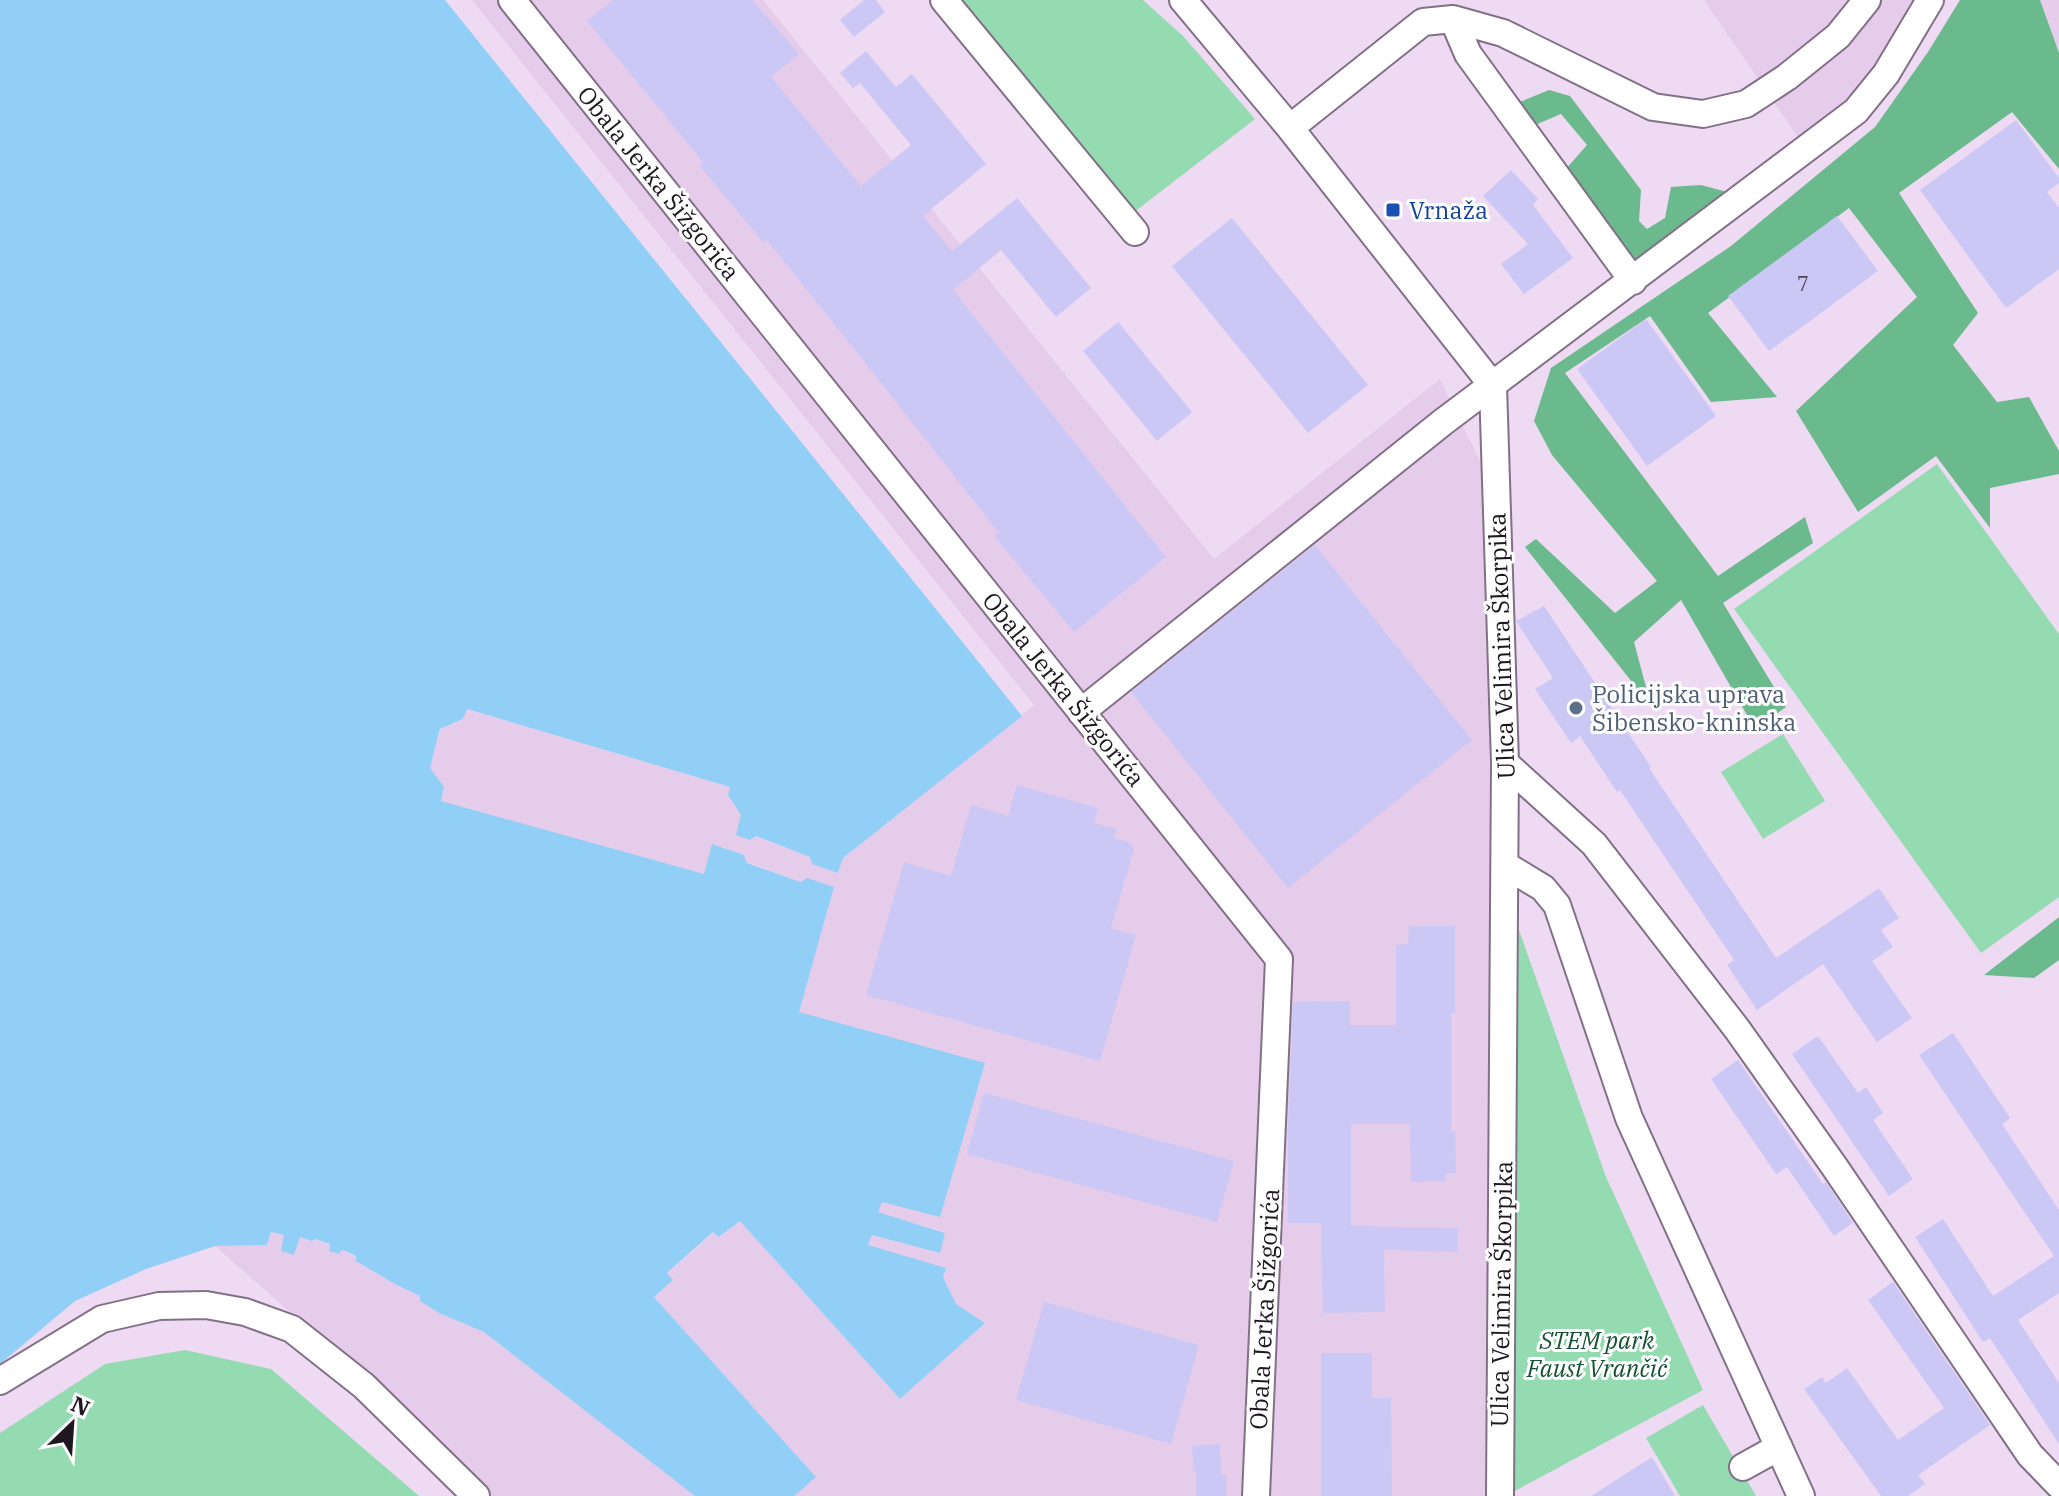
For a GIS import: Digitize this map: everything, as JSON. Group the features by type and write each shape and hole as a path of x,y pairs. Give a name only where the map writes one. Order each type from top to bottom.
{"street":[{"name":"Obala Jerka Šižgorića","path":"512,0 1279,959 1256,1496"},
{"path":"944,0 1135,232"},
{"path":"1183,0 1290,128 1493,386"},
{"path":"1290,128 1423,22 1453,19 1503,33 1653,107 1703,114 1746,104 1787,77 1838,36 1867,0"},
{"path":"1081,712 1443,422 1856,111 1886,74 1930,0"},
{"path":"1453,19 1468,54 1633,281"},
{"name":"Ulica Velimira Škorpika","path":"1493,386 1505,763 1500,1496"},
{"path":"1505,763 1594,844 1737,1029 1851,1190 2030,1455 2059,1485"},
{"path":"1505,865 1543,888 1557,905 1629,1118 1801,1496"},
{"path":"0,1381 102,1319 159,1306 206,1305 245,1312 292,1329 364,1386 476,1496"},
{"path":"1743,1467 1779,1447"}],"shaded area":[{"path":"472,0 763,0 1214,559 1440,379 1488,478 1490,897 1486,1496 794,1496 815,1476 654,1297 673,1280 667,1274 714,1232 720,1237 740,1221 900,1399 985,1323 956,1304 943,1277 945,1268 868,1246 871,1235 940,1253 945,1232 877,1212 881,1202 985,1064 798,1012 834,888 802,882 747,862 744,855 713,844 705,875 440,801 444,787 430,768 441,729 463,720 466,709 730,787 728,795 741,815 750,839 756,836 810,857 838,873 843,858 1034,705"},
{"path":"1704,0 1919,0 1884,58 1849,104 1802,143"},
{"path":"2040,0 2059,0 2059,53"},
{"path":"271,1232 285,1235 282,1251 293,1254 299,1237 315,1239 330,1245 329,1251 341,1250 356,1257 356,1261 420,1296 439,1313 484,1332 695,1496 492,1496 438,1442 215,1246 267,1245"}],"green space":[{"path":"955,0 1143,0 1183,36 1255,119 1129,216"},
{"path":"1960,0 2040,0 2059,53 2059,169 2012,112 1899,193 1978,313 1953,345 1997,402 2029,397 2059,451 2059,474 1990,488 1990,528 1936,456 1858,512 1796,411 1917,297 1849,208 1708,313 1777,397 1711,402 1650,316 1565,373 1718,576 1805,517 1813,543 1723,603 1786,707 1755,729 1681,600 1634,642 1651,706 1525,547 1536,539 1615,613 1657,581 1552,455 1534,421 1551,368 1731,246 1875,127"},
{"path":"1549,90 1570,96 1641,190 1639,221 1647,229 1665,218 1671,187 1701,185 1731,193 1630,264 1566,169 1587,145 1561,114 1535,125 1520,102"},
{"path":"1937,464 2059,634 2059,897 1981,953 1734,609"},
{"path":"1783,734 1825,801 1763,839 1721,772"},
{"path":"2059,917 2059,960 2034,978 1984,975"},
{"name":"STEM park Faust Vrančić","path":"1519,930 1606,1177 1703,1390 1513,1492 1516,1245 1512,957"},
{"path":"185,1350 271,1369 419,1496 0,1496 0,1433 105,1364"},
{"path":"1703,1405 1756,1496 1680,1496 1646,1438"}],"water":[{"path":"0,0 445,0 1022,716 843,858 838,873 812,864 810,857 756,836 750,840 736,835 741,815 728,795 730,787 467,709 463,719 440,729 430,768 444,787 441,801 704,874 712,844 744,855 747,863 801,882 807,878 834,887 799,1012 985,1063 940,1217 882,1202 878,1212 945,1233 940,1253 872,1235 868,1245 946,1268 943,1277 956,1304 985,1323 900,1399 740,1221 719,1237 713,1232 667,1273 673,1280 654,1297 816,1477 794,1496 695,1496 484,1332 439,1313 420,1301 420,1296 356,1261 356,1256 342,1250 339,1254 329,1251 330,1244 315,1239 300,1237 294,1255 281,1251 284,1235 271,1232 267,1245 215,1246 146,1269 75,1301 0,1364"}],"building":[{"path":"613,0 752,0 799,54 771,77 861,186 911,145 860,83 853,88 840,73 866,51 896,87 912,74 986,164 923,216 952,251 1017,198 1091,288 1056,317 1001,250 953,290 1166,557 1074,632 994,536 999,533 863,360 767,240 763,242 699,165 703,162 587,21"},
{"path":"864,0 876,0 885,12 854,37 840,20"},
{"path":"2016,120 2059,178 2059,183 2047,192 2059,208 2059,269 2006,308 1920,190"},
{"path":"1511,170 1538,199 1533,205 1573,258 1524,294 1501,264 1528,244 1483,196"},
{"path":"1837,216 1878,271 1769,351 1728,296"},
{"path":"1232,218 1368,385 1308,433 1172,266"},
{"path":"1646,319 1716,416 1647,466 1577,369"},
{"path":"1118,322 1192,412 1157,441 1083,351"},
{"path":"1315,545 1472,740 1288,888 1131,692"},
{"path":"1544,606 1776,958 1879,888 1899,918 1881,930 1893,947 1872,961 1912,1018 1877,1042 1823,964 1757,1010 1727,965 1734,960 1620,790 1617,792 1580,736 1571,743 1535,689 1553,678 1516,621"},
{"path":"1017,785 1098,808 1094,823 1117,829 1114,838 1129,842 1134,849 1111,928 1136,935 1100,1061 866,995 904,862 951,876 971,805 1008,816"},
{"path":"1409,926 1455,926 1451,1132 1455,1131 1456,1173 1446,1173 1446,1181 1411,1182 1410,1124 1351,1124 1351,1226 1458,1228 1457,1252 1384,1250 1385,1312 1323,1313 1321,1223 1288,1223 1293,1002 1350,1001 1350,1025 1396,1025 1396,945 1408,944"},
{"path":"1953,1033 2010,1118 2002,1124 2059,1210 2059,1293 2018,1320 2059,1383 2059,1444 1990,1338 1983,1342 1915,1237 1943,1219 1993,1296 2054,1256 1919,1055"},
{"path":"1818,1036 1858,1093 1866,1087 1883,1113 1873,1120 1913,1179 1889,1196 1792,1054"},
{"path":"1738,1060 1853,1223 1834,1236 1787,1167 1776,1174 1711,1079"},
{"path":"984,1093 1234,1161 1217,1222 967,1154"},
{"path":"1893,1282 1990,1425 1918,1475 1925,1484 1908,1496 1881,1496 1804,1389 1822,1377 1826,1383 1847,1368 1898,1440 1944,1408 1868,1300"},
{"path":"1044,1302 1199,1345 1171,1444 1016,1400"},
{"path":"1321,1353 1372,1353 1372,1398 1391,1398 1392,1496 1321,1496"},
{"path":"1220,1444 1221,1475 1226,1475 1226,1496 1196,1496 1192,1446"},
{"path":"1652,1457 1675,1496 1591,1496"}],"place":[{"name":"Vrnaža","path":"1393,210"},
{"name":"Policijska uprava Šibensko-kninska","path":"1576,708"}]}
